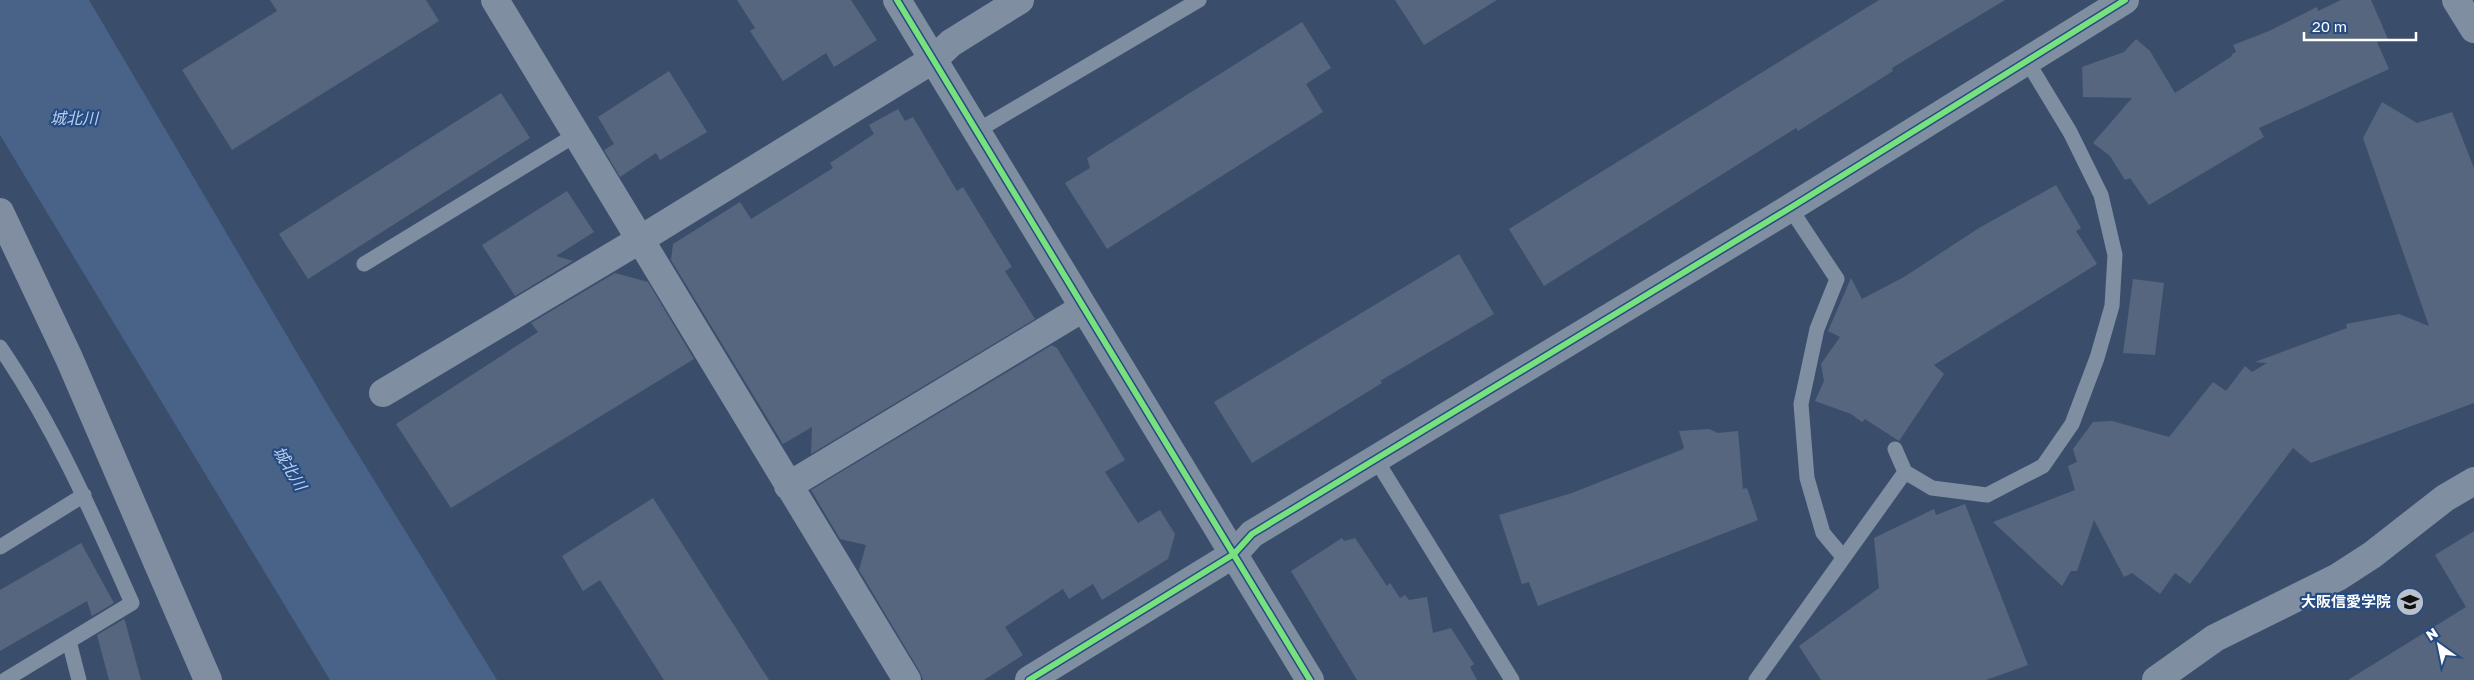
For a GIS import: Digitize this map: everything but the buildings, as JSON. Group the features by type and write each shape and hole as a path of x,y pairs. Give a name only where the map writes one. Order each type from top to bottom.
{"highway":[{"path":"0,212 69,358 208,680"}],"street":[{"path":"495,0 907,680"},
{"path":"897,0 934,59 975,132 1310,680"},
{"path":"383,393 641,239 934,59 950,43 1020,0"},
{"path":"2456,0 2474,30"},
{"path":"1029,680 1234,554 1252,534 1790,208 2028,61 2113,3"},
{"path":"788,486 1083,308"},
{"path":"2156,680 2215,638 2338,577 2372,555 2445,498 2474,481"}],"lane":[{"path":"975,132 1199,0"},
{"path":"1895,449 1905,472 1932,488 1987,495 2043,466 2072,424 2097,358 2112,306 2115,255 2101,195 2070,132 2028,61"},
{"path":"364,264 577,134"},
{"path":"1790,208 1837,279 1817,329 1801,404 1807,478 1823,533 1843,557"},
{"path":"0,346 5,367 37,407 84,495 132,603 5,680"},
{"path":"1375,458 1512,680"},
{"path":"1756,680 1905,472"},
{"path":"0,547 84,495"},
{"path":"69,641 79,680"}],"water":[{"name":"城北川","path":"0,0 89,0 329,407 497,680 330,680 0,135"}],"cycle path":[{"path":"897,0 1310,680"},
{"path":"1029,680 1234,554 1252,534 1790,208 2125,0"}],"place":[{"name":"大阪信愛学院","path":"2410,602"}]}
